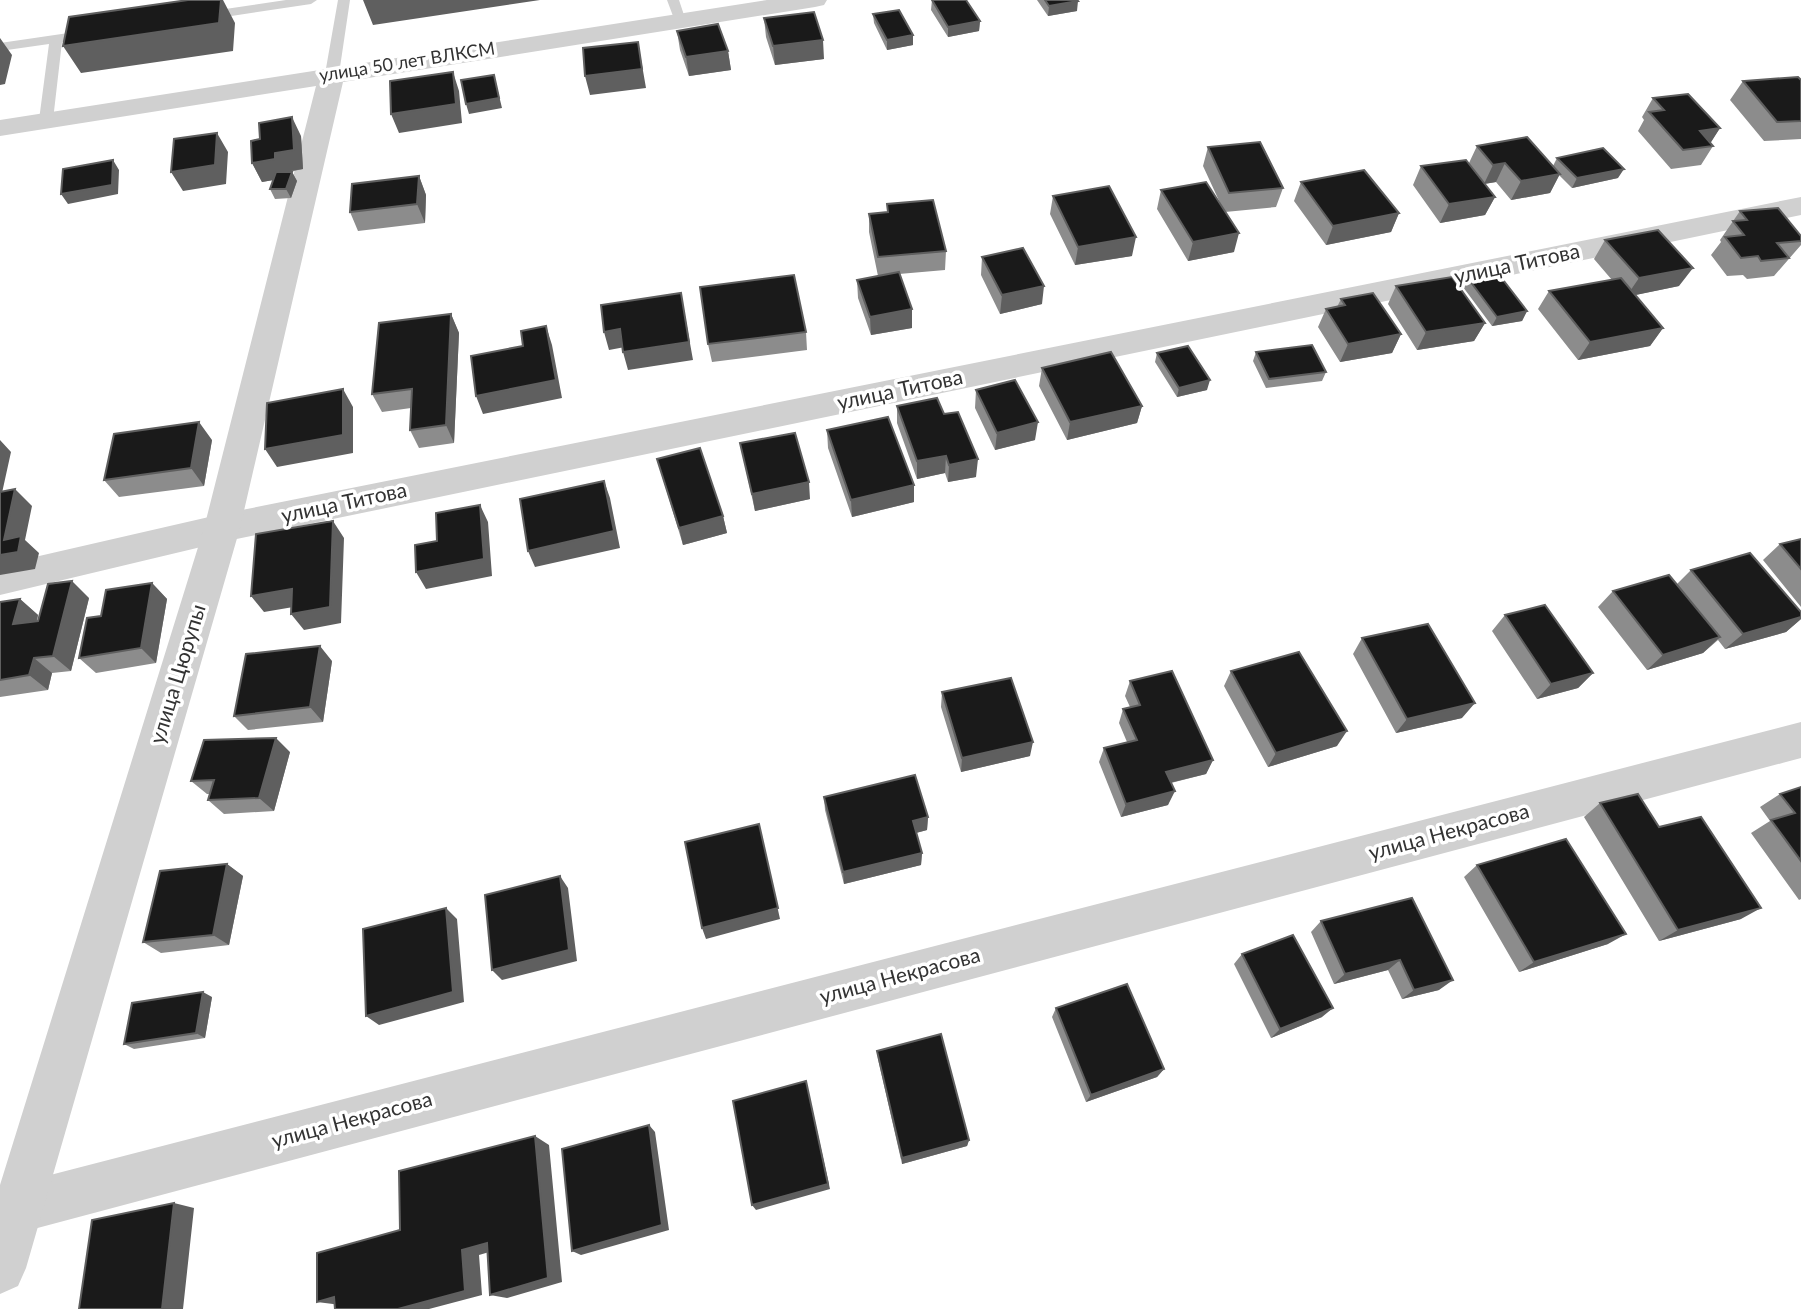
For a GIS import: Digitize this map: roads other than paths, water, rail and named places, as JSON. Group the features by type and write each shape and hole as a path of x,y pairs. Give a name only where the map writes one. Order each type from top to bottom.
{"street":[{"name":"улица 50 лет ВЛКСМ","path":"0,128 332,74 677,10 815,0"},
{"name":"улица Цюрупы","path":"0,1268 9,1211 222,527 332,74"},
{"name":"улица Титова","path":"0,580 222,527 1801,206"},
{"name":"улица Некрасова","path":"9,1211 1801,740"}],"lane":[{"path":"190,18 311,0"},
{"path":"332,74 344,0"},
{"path":"0,47 109,31"},
{"path":"46,120 56,39"}]}
